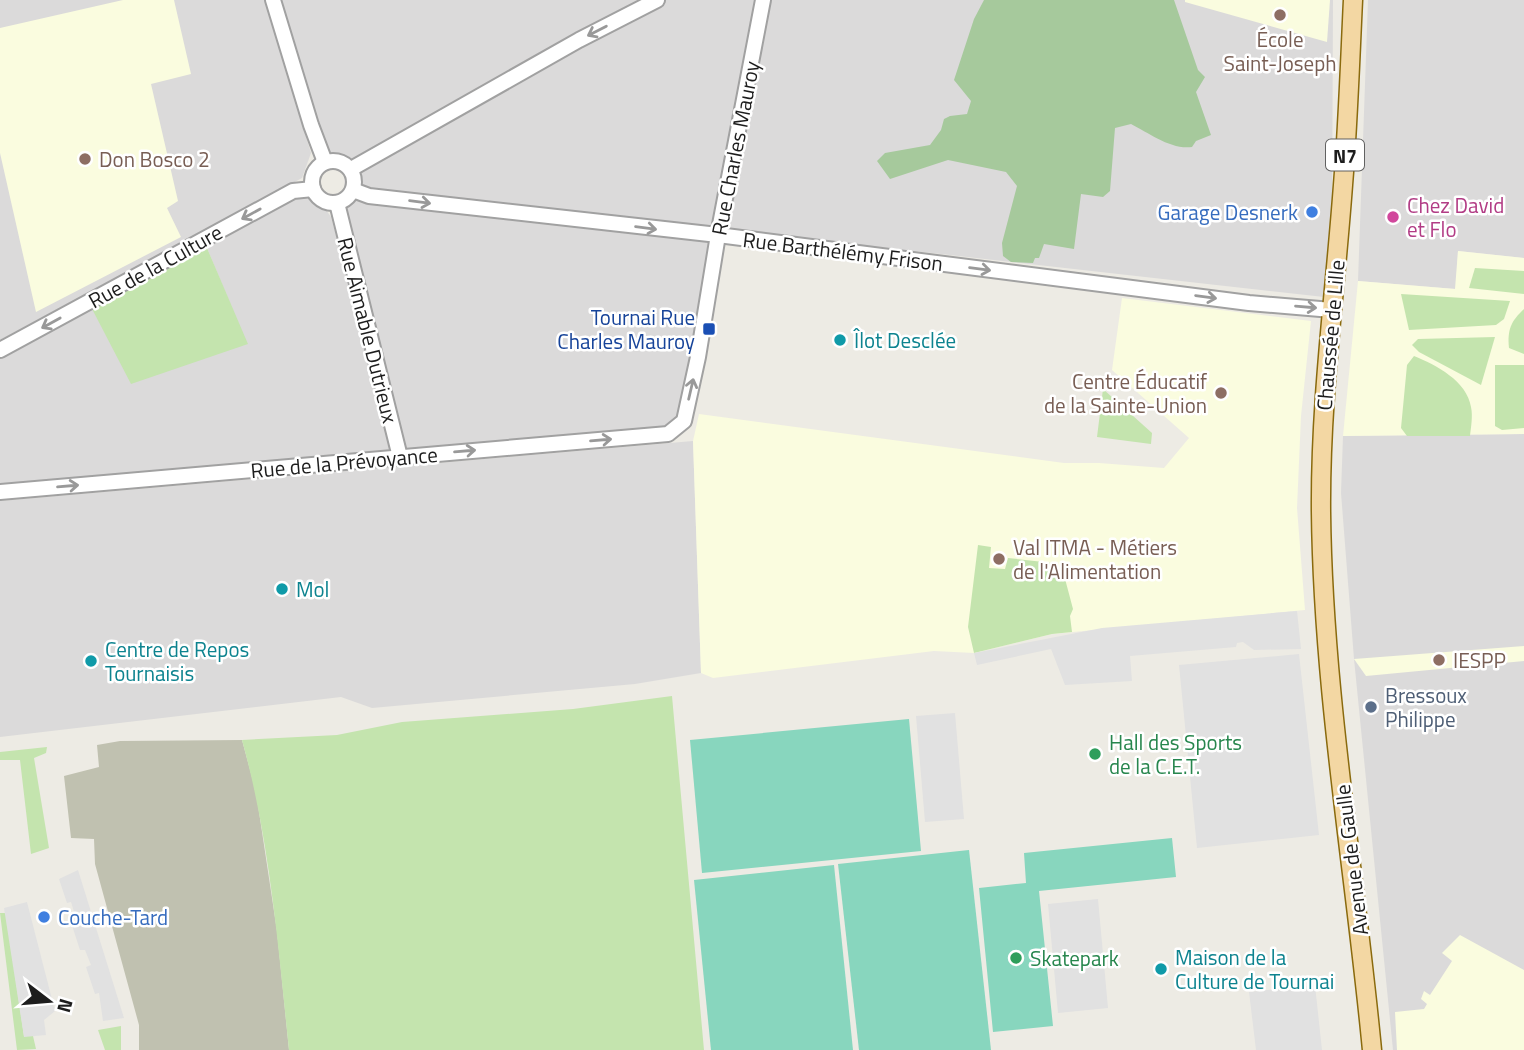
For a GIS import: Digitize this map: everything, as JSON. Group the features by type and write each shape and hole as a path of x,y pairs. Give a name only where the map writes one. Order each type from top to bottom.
{"main road":[{"name":"Chaussée de Lille","path":"1330,670 1324,589 1321,475 1326,370 1343,184 1353,0"},
{"name":"Avenue de Gaulle","path":"1330,670 1372,1050"}],"street":[{"path":"272,0 325,162"},
{"path":"351,169 579,40 657,0"},
{"name":"Rue Charles Mauroy","path":"684,421 763,0"},
{"path":"334,160 351,169 355,183 345,200 337,203 323,201 313,189 314,173 325,162 334,160"},
{"name":"Rue de la Culture","path":"0,350 293,191 313,189"},
{"name":"Rue Barthélémy Frison","path":"353,190 369,196 718,235 1250,303 1332,310"},
{"name":"Rue Aimable Dutrieux","path":"337,203 400,457"},
{"name":"Rue de la Prévoyance","path":"0,492 668,434 684,421"}],"shaded area":[{"path":"0,0 265,0 311,153 302,178 0,340"},
{"name":"Don Bosco 2","path":"123,0 174,0 191,74 151,84 178,201 167,208 181,237 36,312 0,153 0,28"},
{"path":"275,0 1333,0 1332,230 1324,297 727,230 684,421 668,434 405,455 345,200 344,163 325,162"},
{"name":"École Saint-Joseph","path":"1330,0 1327,42 1185,2"},
{"path":"1368,0 1524,0 1524,258 1458,251 1456,289 1358,281"},
{"path":"298,195 322,204 331,217 396,452 0,488 0,356 90,305 247,344 207,248"},
{"path":"1458,251 1524,258 1524,434 1343,436 1358,281 1455,289"},
{"name":"Val ITMA - Métiers de l'Alimentation","path":"1122,298 1311,321 1301,416 1297,508 1305,610 1052,634 974,653 934,651 713,678 701,673 693,441 699,414 1064,463 1164,468 1189,438 1112,370"},
{"path":"1524,434 1524,1050 1393,1050 1354,659 1341,493 1343,436"},
{"path":"693,441 701,673 635,684 372,708 341,697 0,737 0,501"},
{"path":"1297,611 1301,649 1254,650 1243,642 1237,643 1236,647 1130,656 1132,681 1065,685 1051,649 977,665 974,653 1102,628"},
{"name":"IESPP","path":"1524,646 1524,661 1366,676 1354,659"},
{"path":"1299,654 1319,835 1197,848 1179,665"},
{"path":"955,713 964,819 925,822 916,716"},
{"path":"242,740 256,792 277,931 289,1050 139,1050 139,1025 95,864 94,839 71,838 64,776 99,767 97,745 120,741"},
{"path":"78,870 124,1018 103,1021 99,993 95,994 86,967 91,965 85,950 80,950 70,919 76,918 71,902 67,903 59,879"},
{"path":"1098,899 1108,1008 1058,1013 1048,904"},
{"path":"27,902 55,1011 44,1020 46,1035 24,1037 4,908"},
{"path":"1460,935 1524,970 1524,1050 1397,1050 1395,1012 1424,1009 1427,1004 1421,999 1424,991 1430,995 1452,961 1442,953"},
{"path":"1315,985 1322,1050 1256,1050 1249,992"}],"green space":[{"path":"984,0 1174,0 1198,70 1205,77 1196,92 1211,135 1196,141 1192,147 1184,147 1160,140 1131,124 1115,128 1110,191 1103,197 1081,194 1074,249 1044,244 1039,258 1035,258 1033,263 1011,262 1003,256 1002,243 1017,186 1006,172 948,160 890,179 877,161 885,153 930,145 941,130 944,119 967,114 971,101 954,80 974,19"},
{"path":"207,248 248,344 131,384 90,305"},
{"path":"1475,268 1524,271 1524,294 1469,288"},
{"path":"1401,294 1510,301 1504,319 1496,325 1409,330"},
{"path":"1524,309 1524,354 1509,348 1509,331"},
{"path":"1495,337 1481,385 1419,352 1412,345 1418,339"},
{"path":"1414,356 1441,369 1464,389 1472,410 1470,436 1407,436 1401,428 1407,365"},
{"path":"1495,365 1524,365 1524,428 1502,430 1495,426"},
{"path":"1103,389 1152,433 1151,444 1097,437"},
{"path":"978,545 991,547 989,568 1005,569 1008,558 1053,563 1052,576 1064,575 1073,609 1070,616 1072,632 1052,634 974,653 968,627"},
{"path":"672,696 704,1050 289,1050 266,855 242,740 337,735 402,722 573,709"},
{"path":"909,719 921,851 702,873 690,740"},
{"path":"47,747 46,753 34,758 49,848 31,854 20,760 0,760 0,752"},
{"name":"Skatepark","path":"1172,838 1176,877 1039,891 1053,1026 993,1032 979,888 1026,883 1024,853"},
{"path":"969,850 991,1050 859,1050 838,864"},
{"path":"834,865 853,1050 711,1050 694,880"},
{"path":"0,913 6,913 24,1036 33,1036 36,1049 17,1050"},
{"path":"121,1026 121,1050 105,1050 98,1030"}],"place":[{"name":"École Saint-Joseph","path":"1280,15"},
{"name":"Don Bosco 2","path":"85,159"},
{"name":"Garage Desnerk","path":"1312,212"},
{"name":"Chez David et Flo","path":"1393,217"},
{"name":"Tournai Rue Charles Mauroy","path":"709,329"},
{"name":"Îlot Desclée","path":"840,340"},
{"name":"Centre Éducatif de la Sainte-Union","path":"1221,393"},
{"name":"Val ITMA - Métiers de l'Alimentation","path":"999,559"},
{"name":"Mol","path":"282,589"},
{"name":"IESPP","path":"1439,660"},
{"name":"Centre de Repos Tournaisis","path":"91,661"},
{"name":"Bressoux Philippe","path":"1371,707"},
{"name":"Hall des Sports de la C.E.T.","path":"1095,754"},
{"name":"Couche-Tard","path":"44,917"},
{"name":"Skatepark","path":"1016,958"},
{"name":"Maison de la Culture de Tournai","path":"1161,969"}]}
